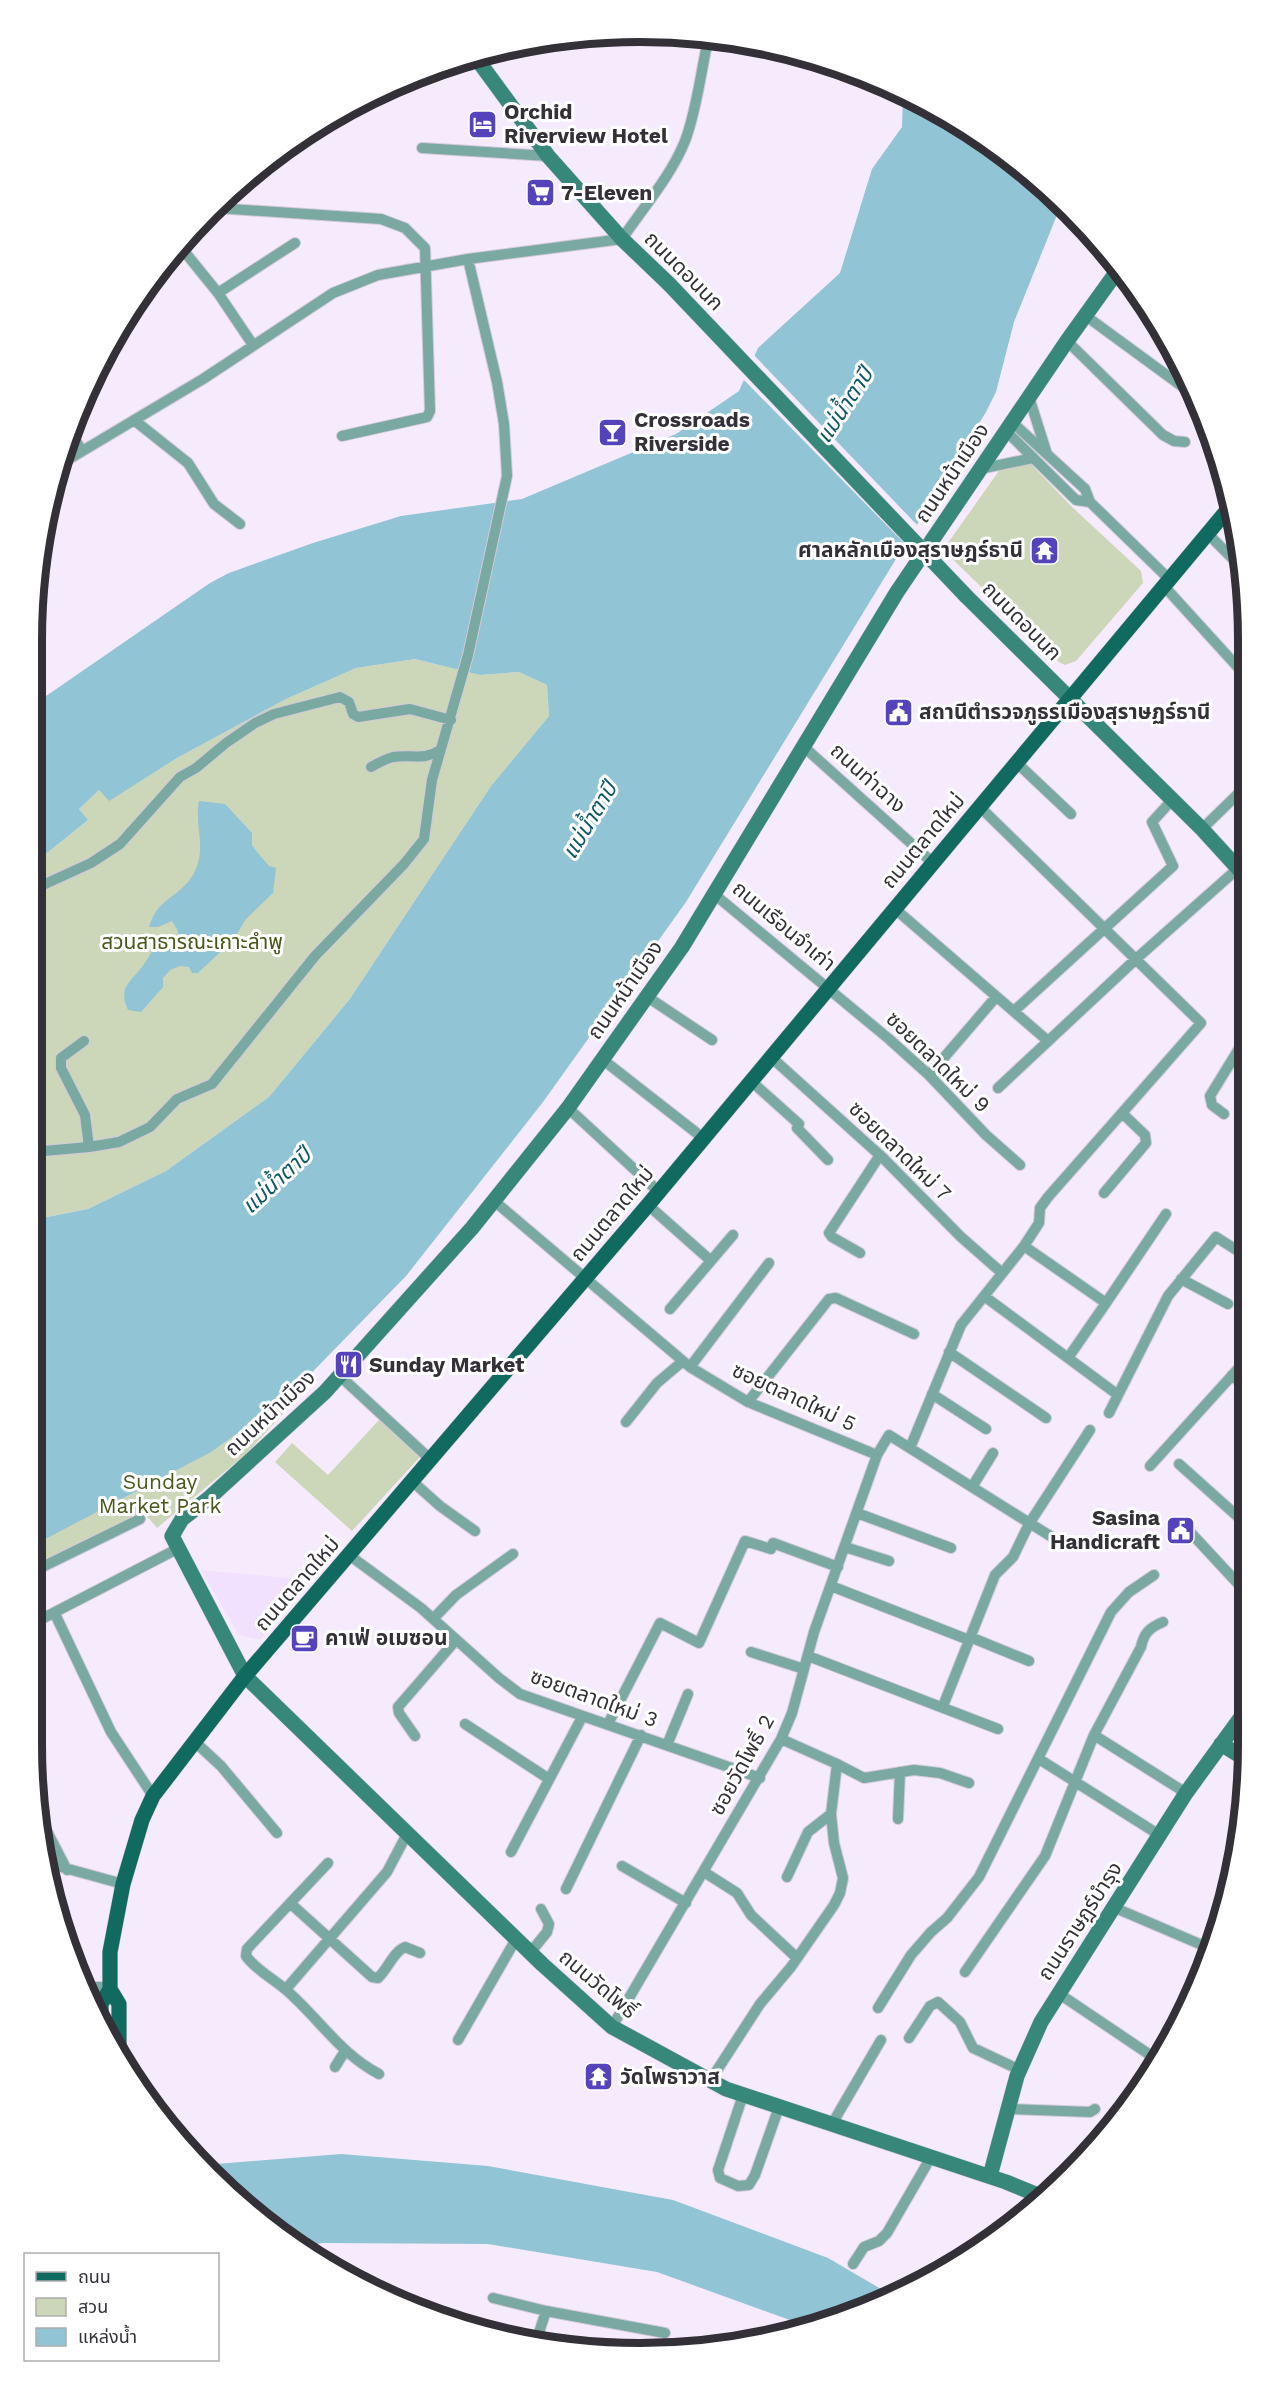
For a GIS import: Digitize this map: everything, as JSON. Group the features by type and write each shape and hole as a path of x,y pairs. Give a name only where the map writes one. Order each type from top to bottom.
{"main road":[{"name":"ถนนตลาดใหม่","path":"110,1988 110,1952 123,1884 142,1820 153,1796 194,1741 245,1676 659,1192 1225,513"},
{"path":"101,2003 110,1988"},
{"path":"110,1988 119,2004 119,2038"}],"street":[{"path":"71,458 203,380 252,345 333,293 378,275 468,259 622,239 674,163 684,142 691,121 707,46"},
{"name":"ถนนดอนนก","path":"480,64 548,156 622,239 669,284 966,596 1238,865"},
{"path":"422,148 548,156"},
{"path":"226,209 381,219 405,228 425,248 429,411 427,417 342,436"},
{"path":"218,292 295,243"},
{"path":"185,252 218,292 252,345"},
{"path":"42,1151 89,1148 119,1142 150,1127 177,1099 212,1084 315,956 404,864 424,838 430,793 440,750 451,720 468,655 506,488 506,452 501,404 468,259"},
{"name":"ถนนหน้าเมือง","path":"177,1549 172,1536 182,1519 208,1499 325,1392 472,1228 568,1108 682,947 897,592 1067,341 1114,276"},
{"path":"1086,316 1180,385"},
{"path":"1067,341 1163,435 1174,441 1185,442"},
{"path":"1029,397 1047,455"},
{"path":"134,420 188,463 214,504 240,524"},
{"path":"1009,427 1047,455 1085,489 1090,502 1166,582 1238,667"},
{"path":"1009,427 1033,458 1076,500 1090,502"},
{"path":"76,442 82,451"},
{"path":"980,469 1033,458"},
{"path":"1207,533 1232,558"},
{"path":"42,885 91,863 120,844 180,777 255,723 274,714 337,698 345,699 351,704 353,714 358,717 410,709 451,720"},
{"name":"ถนนท่าฉาง","path":"804,747 933,863"},
{"path":"371,767 392,757 418,758 440,750"},
{"path":"1017,763 1071,814"},
{"path":"1202,829 1238,794"},
{"path":"1014,1011 1173,866 1152,822 1172,800"},
{"path":"979,806 1201,1023 1040,1208 1039,1223 1024,1246 962,1325 910,1448 1063,1544"},
{"path":"998,1088 1136,959 1238,872"},
{"name":"ถนนเรือนจำเก่า","path":"714,894 828,988"},
{"path":"894,908 1048,1041"},
{"name":"ซอยตลาดใหม่ 9","path":"828,988 929,1075 986,1135 1020,1165"},
{"path":"646,996 712,1040"},
{"path":"929,1075 996,998"},
{"path":"84,1041 61,1058 61,1068 85,1115 89,1148"},
{"path":"1224,1114 1212,1105 1210,1096 1238,1050"},
{"name":"ซอยตลาดใหม่ 7","path":"771,1057 880,1155 961,1237 1002,1273"},
{"path":"602,1059 703,1138"},
{"path":"751,1081 799,1124 797,1128 828,1160"},
{"path":"568,1108 659,1192"},
{"path":"1104,1193 1146,1143 1145,1135 1122,1113"},
{"path":"860,1253 829,1233 880,1155"},
{"name":"ซอยตลาดใหม่ 5","path":"493,1200 686,1364 748,1402 877,1455"},
{"path":"648,1205 710,1260"},
{"path":"1068,1358 1166,1214"},
{"path":"670,1309 733,1235"},
{"path":"1109,1413 1168,1296 1181,1279 1216,1237 1238,1251"},
{"path":"1024,1246 1106,1303"},
{"path":"626,1422 657,1383 686,1364 769,1263"},
{"path":"1181,1279 1228,1304"},
{"path":"984,1296 1118,1395"},
{"path":"748,1402 829,1299 836,1298 914,1334"},
{"path":"949,1352 1046,1418"},
{"path":"1150,1466 1238,1369"},
{"path":"1232,1375 1238,1381"},
{"path":"340,1376 431,1460"},
{"path":"932,1394 986,1429"},
{"path":"943,1706 995,1575 1013,1557 1029,1524 1090,1430"},
{"name":"ซอยวัดโพธิ์ 2","path":"612,2027 781,1739 792,1713 831,1586 877,1455 889,1435 910,1448"},
{"path":"972,1487 993,1453"},
{"path":"1179,1464 1238,1517"},
{"path":"412,1481 440,1506 475,1531"},
{"path":"856,1513 951,1548"},
{"path":"42,1567 140,1519"},
{"path":"1191,1533 1238,1584"},
{"path":"608,1724 660,1623 699,1643 745,1541 771,1549 774,1543 838,1567"},
{"path":"845,1547 890,1561"},
{"path":"42,1620 177,1549 245,1676"},
{"path":"434,1619 456,1595 513,1554"},
{"name":"ซอยตลาดใหม่ 3","path":"349,1555 434,1619 520,1694 760,1778"},
{"path":"878,2008 911,1955 947,1918 979,1877 1111,1612 1129,1592 1154,1575"},
{"path":"831,1586 1029,1661"},
{"path":"55,1614 111,1732 153,1796"},
{"path":"965,1972 1045,1856 1074,1779 1140,1647 1143,1636 1150,1627 1163,1622"},
{"path":"415,1736 399,1713 398,1707 456,1640"},
{"path":"751,1652 804,1668"},
{"path":"808,1656 998,1729"},
{"name":"ถนนวัดโพธิ์","path":"245,1676 530,1953 612,2027 726,2089 990,2176 1035,2194"},
{"path":"668,1745 688,1694"},
{"path":"511,1852 582,1717"},
{"name":"ถนนราษฎร์บำรุง","path":"990,2176 1020,2070 1041,2022 1113,1907 1161,1836 1186,1793 1238,1721"},
{"path":"465,1724 549,1779"},
{"path":"566,1889 641,1735"},
{"path":"1094,1735 1186,1793"},
{"path":"781,1739 864,1778 914,1770 940,1773 969,1783"},
{"path":"194,1741 221,1766 277,1833"},
{"path":"1221,1744 1238,1754"},
{"path":"1039,1759 1161,1836"},
{"path":"710,2081 760,2004 797,1958 840,1893 843,1878 834,1843 831,1814 837,1764"},
{"path":"898,1819 900,1772"},
{"path":"787,1877 808,1832 831,1814"},
{"path":"286,1989 387,1872 406,1834"},
{"path":"49,1835 67,1870"},
{"path":"328,1863 247,1949 246,1956 252,1964 286,1989 345,2051 362,2065 379,2074"},
{"path":"54,1866 123,1884"},
{"path":"622,1866 686,1903"},
{"path":"704,1872 737,1893 751,1915 797,1958"},
{"path":"290,1903 372,1977 378,1978 384,1973 400,1949 405,1947 420,1953"},
{"path":"1113,1907 1203,1945"},
{"path":"530,1953 547,1932 549,1924 541,1910"},
{"path":"458,2040 516,1939"},
{"path":"94,1987 110,1988"},
{"path":"1058,1994 1151,2055"},
{"path":"909,2038 930,2006 938,2002 960,2022 973,2048 1020,2070"},
{"path":"832,2124 882,2040"},
{"path":"335,2067 345,2051"},
{"path":"743,2095 718,2170 720,2178 738,2186 749,2185 755,2175 779,2107"},
{"path":"1008,2109 1090,2112 1095,2109"},
{"path":"853,2264 864,2247 879,2241 887,2233 931,2157"},
{"path":"493,2298 546,2311 665,2333"},
{"path":"538,2334 546,2311"}],"shaded area":[{"path":"201,1570 311,1580 260,1640 239,1635"}],"green space":[{"path":"1029,462 1071,506 1141,571 1143,583 1076,661 1065,665 1059,662 943,550 1001,468"},
{"name":"สวนสาธารณะเกาะลำพู","path":"415,659 480,675 519,672 547,685 549,716 491,786 349,1000 269,1097 166,1171 88,1209 42,1218 42,857 88,820 79,809 99,790 109,800 177,758 286,699 356,668"},
{"name":"Sunday Market Park","path":"286,1388 294,1402 246,1454 157,1528 145,1514 42,1564 42,1526"},
{"path":"379,1420 420,1457 352,1531 275,1462 292,1443 328,1475"}],"water":[{"name":"แม่น้ำตาปี","path":"903,103 939,122 972,143 1034,190 1058,212 1014,322 996,392 986,412 686,902 543,1102 406,1276 288,1397 211,1452 42,1541 42,1218 88,1209 166,1171 269,1097 349,1000 491,786 549,716 547,685 519,672 480,675 415,659 356,668 286,699 177,758 109,801 99,790 79,809 88,820 42,857 42,699 210,583 229,573 313,543 401,516 522,499 676,434 739,391 758,348 840,273 872,169 902,127"},
{"path":"199,801 225,804 252,833 252,845 269,866 276,868 273,893 246,919 233,940 198,973 192,973 189,967 180,966 170,970 163,978 163,987 141,1012 128,1010 124,995 127,985 147,960 154,947 168,947 178,940 178,931 172,921 158,927 149,927 157,910 187,883 197,865 200,856"},
{"path":"341,2154 488,2166 673,2200 828,2258 883,2290 797,2322 657,2272 488,2244 312,2245 246,2195 213,2164"}],"pier":[{"path":"752,353 919,527 907,546 742,378"}],"place":[{"name":"Orchid Riverview Hotel","path":"483,124"},
{"name":"7-Eleven","path":"540,193"},
{"name":"Crossroads Riverside","path":"613,432"},
{"name":"ศาลหลักเมืองสุราษฎร์ธานี","path":"1044,550"},
{"name":"สถานีตำรวจภูธรเมืองสุราษฏร์ธานี","path":"898,712"},
{"name":"Sunday Market","path":"348,1365"},
{"name":"Sasina Handicraft","path":"1181,1530"},
{"name":"คาเฟ่ อเมซอน","path":"304,1638"},
{"name":"วัดโพธาวาส","path":"599,2077"}]}
